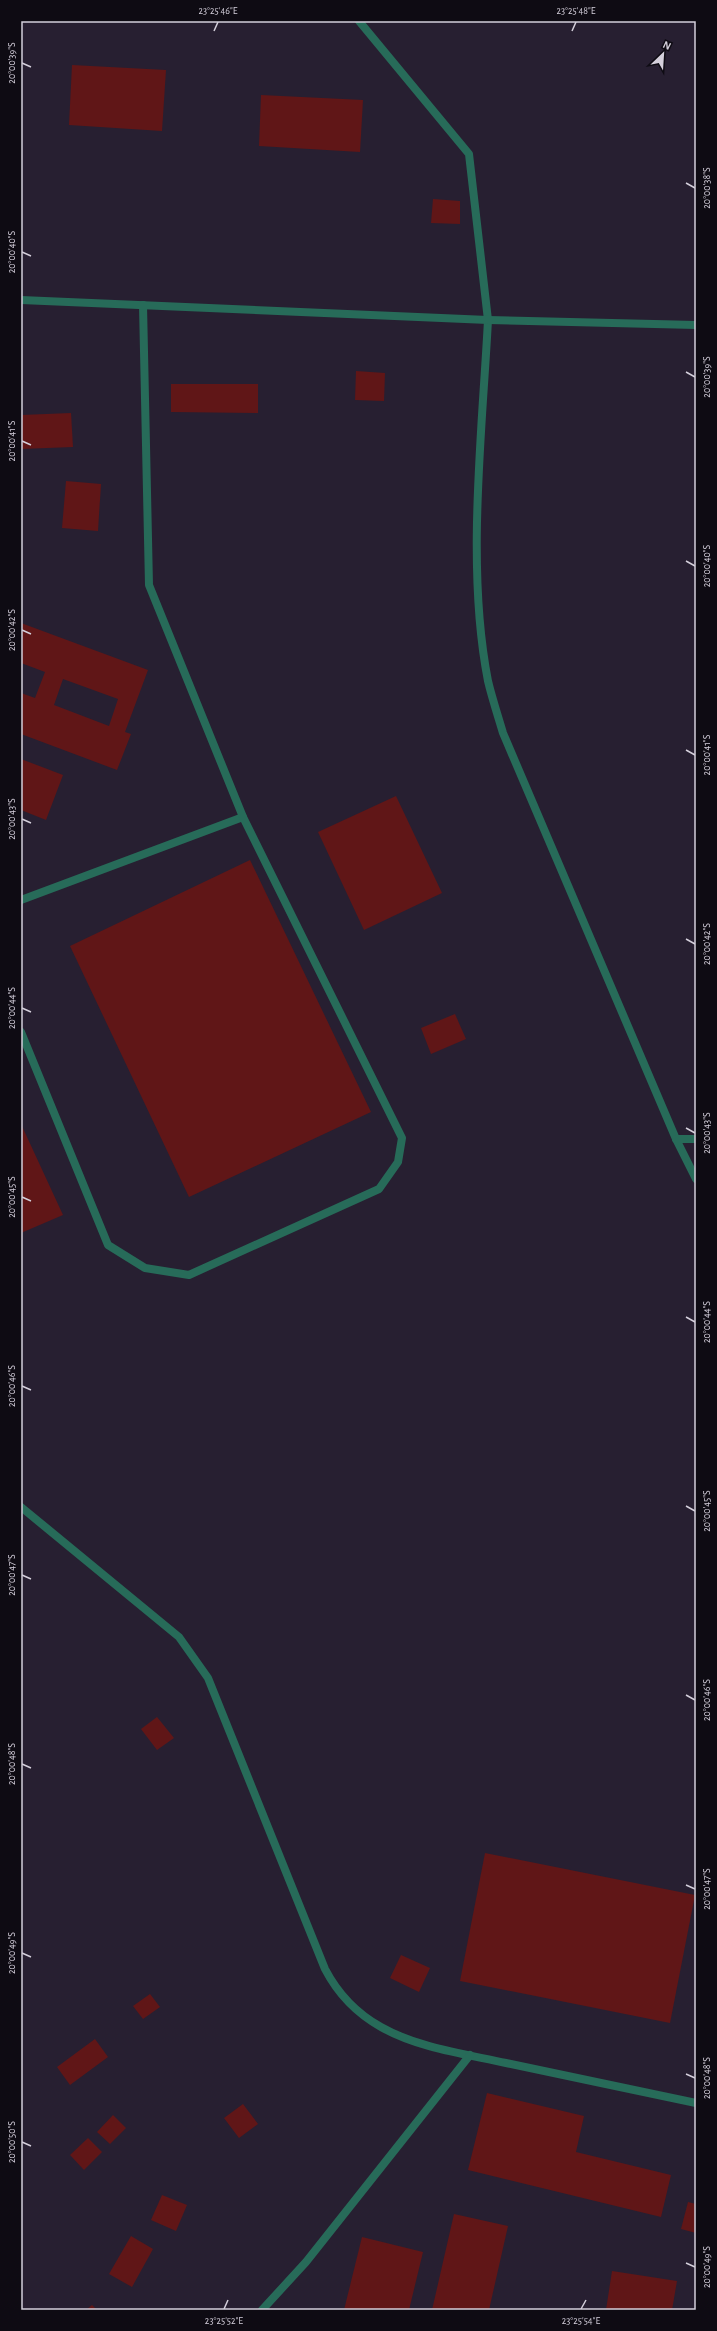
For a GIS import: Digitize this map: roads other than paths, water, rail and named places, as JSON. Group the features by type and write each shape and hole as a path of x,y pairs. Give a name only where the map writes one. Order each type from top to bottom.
{"street":[{"path":"359,21 469,154 488,320 480,467 478,543 480,614 488,681 503,733 676,1139 696,1178"},
{"path":"21,300 488,320 696,325"},
{"path":"21,1032 108,1245 145,1268 189,1275 379,1189 398,1162 402,1138 243,817 149,585 143,305"},
{"path":"21,900 243,817"},
{"path":"676,1139 696,1139"},
{"path":"21,1507 179,1638 208,1678 325,1969 336,1990 356,2010 381,2027 406,2039 470,2055 696,2103"},
{"path":"262,2310 311,2256 470,2055"}]}
